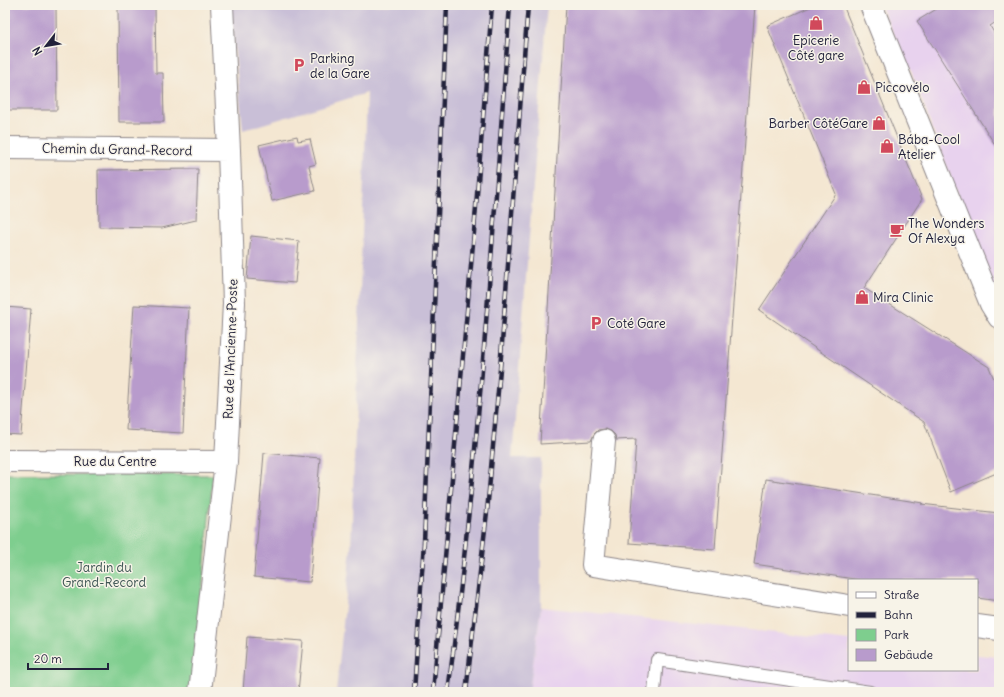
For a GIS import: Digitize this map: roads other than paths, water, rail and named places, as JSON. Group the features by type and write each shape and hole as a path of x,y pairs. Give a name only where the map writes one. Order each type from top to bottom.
{"street":[{"name":"Rue de l'Ancienne-Poste","path":"200,692 226,462 234,303 222,5"},
{"path":"871,5 991,304 999,318"},
{"name":"Chemin du Grand-Record","path":"5,148 229,150"},
{"path":"604,441 592,565 848,606"},
{"name":"Rue du Centre","path":"5,461 226,462"},
{"path":"978,626 999,629"}],"lane":[{"path":"654,692 657,660 870,692"}],"railway":[{"path":"414,692 424,542 447,5"},
{"path":"433,692 474,232 492,5"},
{"path":"448,692 468,521 484,349 510,5"},
{"path":"466,692 487,512 500,369 528,5"}],"place":[{"name":"Epicerie Côté gare","path":"816,23"},
{"name":"Parking de la Gare","path":"299,65"},
{"name":"Piccovélo","path":"864,87"},
{"name":"Barber CôtéGare","path":"879,123"},
{"name":"Bába-Cool Atelier","path":"887,146"},
{"name":"The Wonders Of Alexya","path":"897,230"},
{"name":"Mira Clinic","path":"862,297"},
{"name":"Coté Gare","path":"596,323"}],"park label":[{"name":"Jardin du Grand-Record","path":"104,574"}]}
